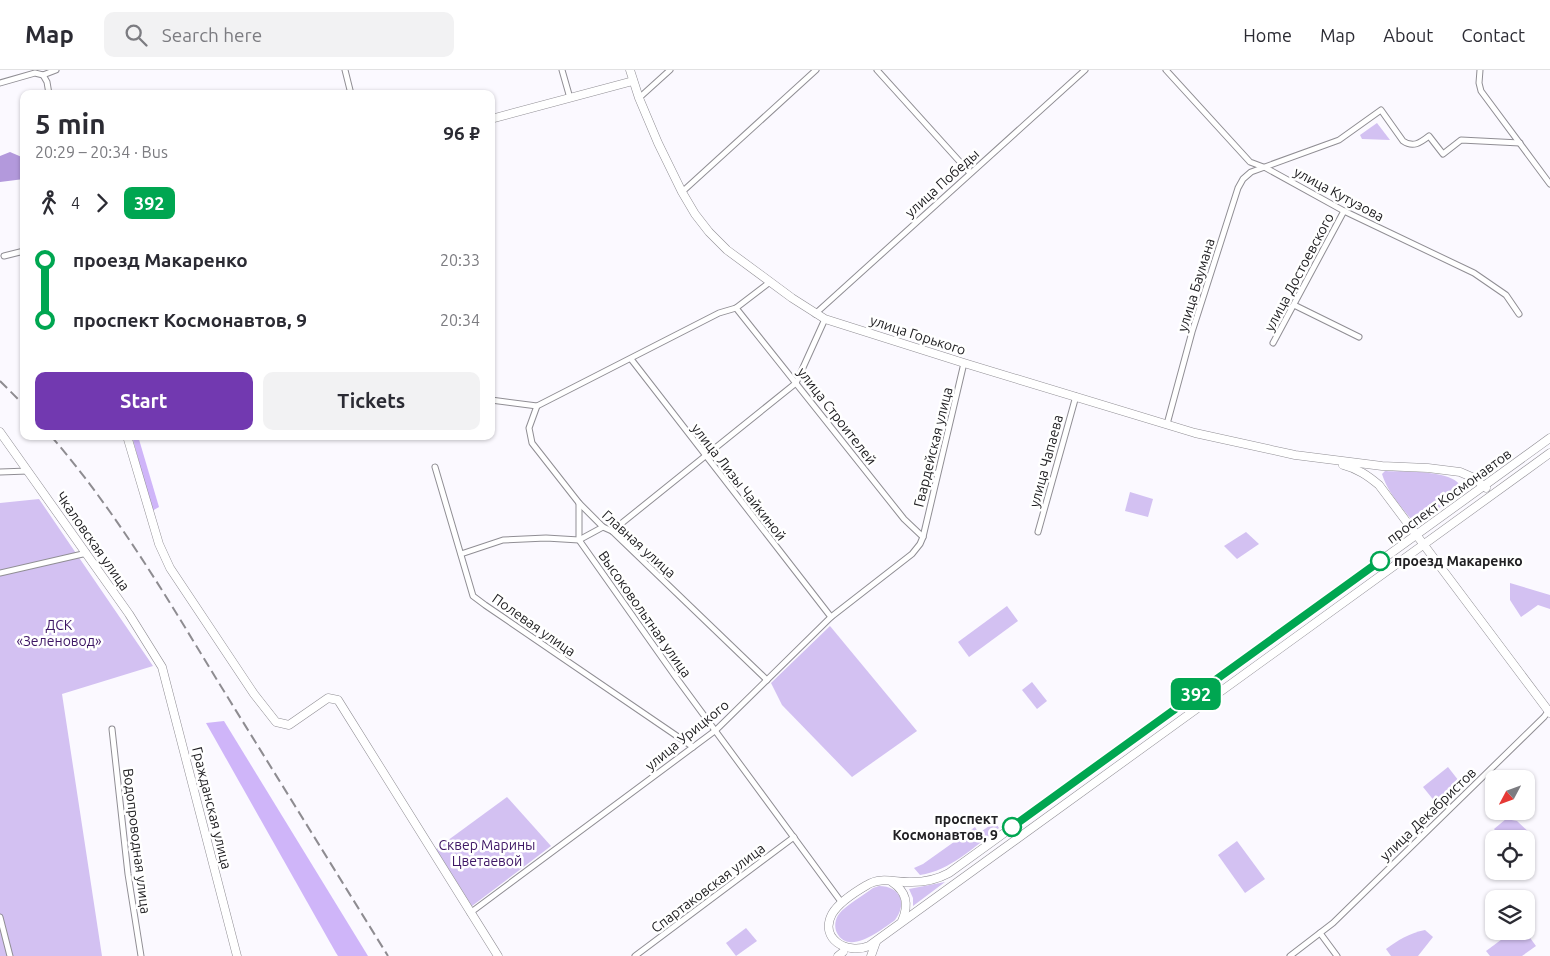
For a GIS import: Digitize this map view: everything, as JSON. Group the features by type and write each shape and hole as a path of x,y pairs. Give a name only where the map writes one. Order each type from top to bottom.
{"main road":[{"name":"улица Горького","path":"630,70 639,98 658,143 695,214 709,232 728,250 815,314 825,319 964,363 1195,433 1267,449 1320,458"},
{"path":"495,119 633,81"},
{"name":"Чкаловская улица","path":"0,432 130,614 162,667"},
{"name":"проспект Космонавтов","path":"1550,438 949,873 922,881 873,881 842,903 832,915 830,922 831,934 838,944 850,949 858,950 878,940 1550,453"},
{"path":"128,440 159,544 170,568 254,694 276,722 288,725 328,698 338,700 498,956"},
{"path":"1320,458 1382,466 1428,468 1460,472 1474,478 1492,495"},
{"path":"1320,458 1356,469 1368,476 1378,486 1424,544 1549,711"},
{"path":"1378,486 1378,471 1382,466"},
{"name":"Гражданская улица","path":"162,667 237,956"},
{"path":"890,881 898,886 905,896 907,907 902,921"},
{"path":"871,956 878,940"},
{"path":"838,944 842,955"}],"street":[{"path":"0,83 34,72 43,75 56,70"},
{"path":"345,70 350,90"},
{"path":"562,70 570,98"},
{"path":"639,98 670,70"},
{"path":"682,192 816,70"},
{"path":"877,70 970,173"},
{"name":"улица Победы","path":"815,314 1085,70"},
{"name":"улица Кутузова","path":"1166,70 1250,162 1266,168 1344,211 1474,273 1506,295 1519,314"},
{"path":"1480,70 1481,91 1550,184"},
{"path":"43,75 48,90"},
{"name":"улица Баумана","path":"1167,424 1192,332 1238,188 1250,172 1266,168 1339,140 1381,110 1403,141 1408,144 1419,143 1429,136 1443,154 1461,140 1520,143"},
{"name":"улица Достоевского","path":"1273,343 1344,211"},
{"path":"4,256 20,252"},
{"path":"495,401 537,406 719,313 736,308 770,282"},
{"path":"1294,305 1359,337"},
{"name":"улица Строителей","path":"736,308 904,519 923,537"},
{"path":"612,531 796,383 825,319"},
{"name":"улица Лизы Чайкиной","path":"630,359 831,617"},
{"name":"Гвардейская улица","path":"923,537 964,363"},
{"name":"улица Чапаева","path":"1038,532 1076,396"},
{"name":"Главная улица","path":"537,406 529,428 532,443 579,503 602,527 612,531 767,680"},
{"name":"Полевая улица","path":"435,467 473,596 693,748"},
{"path":"0,472 28,471"},
{"path":"579,503 579,540"},
{"path":"461,554 503,540 546,538 579,540 602,527"},
{"name":"улица Урицкого","path":"470,913 716,730 831,617 912,554 923,537"},
{"name":"Высоковольтная улица","path":"579,540 675,676 716,730"},
{"path":"0,574 87,553"},
{"name":"улица Декабристов","path":"1290,956 1333,923 1549,711"},
{"name":"Водопроводная улица","path":"112,729 128,874 141,956"},
{"path":"716,730 842,903"},
{"name":"Спартаковская улица","path":"635,956 794,837"},
{"path":"0,916 10,956"},
{"path":"1320,933 1337,956"}],"green space":[{"path":"1377,123 1390,140 1362,139 1360,135"},
{"path":"1385,471 1440,475 1451,478 1458,483 1461,489 1457,495 1421,521 1412,520 1387,487 1382,474"},
{"path":"1130,492 1153,499 1148,517 1125,511"},
{"name":"ДСК «Зеленовод»","path":"39,499 153,666 62,694 102,956 0,956 0,503"},
{"path":"1246,532 1259,544 1237,559 1224,546"},
{"path":"1510,583 1550,595 1550,609 1538,605 1521,617 1510,600"},
{"path":"1007,606 1018,621 969,657 958,642"},
{"path":"830,626 917,731 852,777 782,705 771,683"},
{"path":"1032,682 1047,701 1037,709 1022,690"},
{"path":"1448,767 1462,785 1440,808 1423,787"},
{"name":"Сквер Марины Цветаевой","path":"507,797 551,846 472,906 436,849"},
{"path":"1505,820 1512,820 1517,821 1527,830 1495,830"},
{"path":"995,822 999,828 952,863 931,873 920,875 914,868 923,864 975,827 979,833"},
{"path":"1237,841 1265,879 1245,893 1218,855"},
{"path":"945,882 913,906 913,898 909,889"},
{"path":"879,886 892,889 900,897 901,908 895,920 874,935 857,942 849,942 842,939 835,928 839,914 855,900"},
{"path":"746,928 757,941 736,956 726,943"},
{"path":"1425,930 1433,937 1418,956 1391,956 1386,949 1404,937"},
{"path":"1501,940 1532,940 1536,946 1522,956 1490,956 1486,951"}],"shaded area":[{"path":"10,152 20,156 20,180 0,182 0,156"},
{"path":"133,440 139,440 159,507 152,511"},
{"path":"224,721 368,956 338,956 336,953 206,723"}],"railway":[{"path":"0,381 20,401"},
{"path":"54,440 97,494 139,554 388,956"}],"bus line":[{"name":"392","path":"1012,827 1380,561"}],"place":[{"name":"проезд Макаренко","path":"1380,561"},
{"name":"проспект Космонавтов, 9","path":"1012,827"}]}
